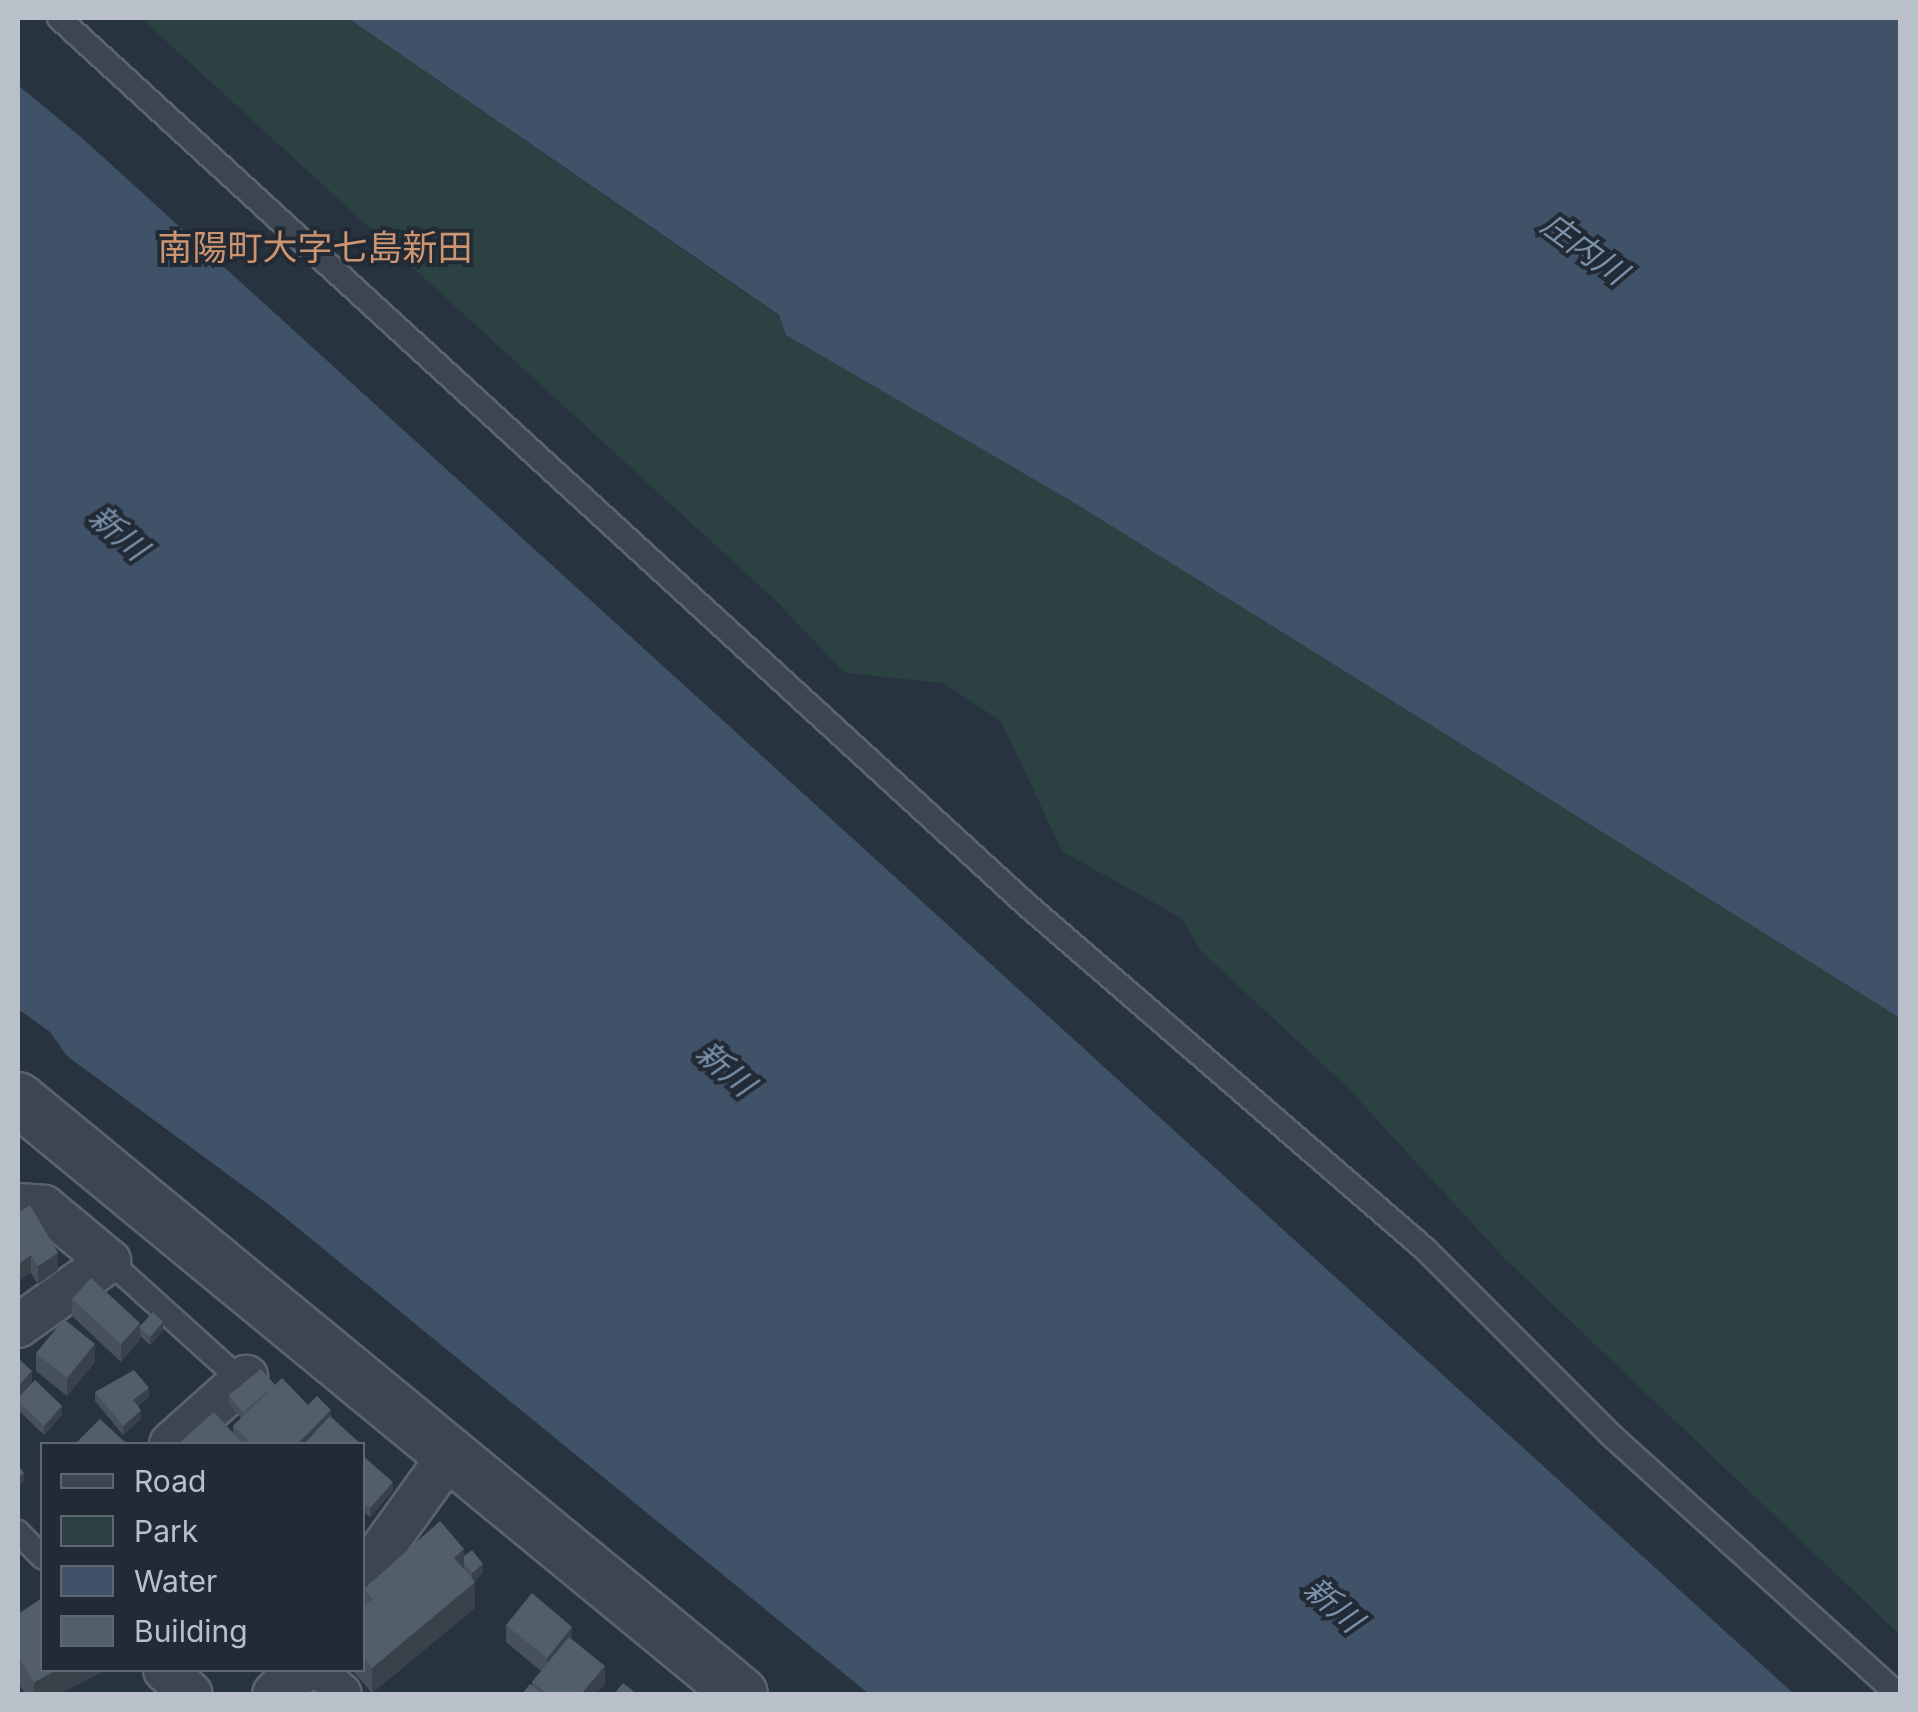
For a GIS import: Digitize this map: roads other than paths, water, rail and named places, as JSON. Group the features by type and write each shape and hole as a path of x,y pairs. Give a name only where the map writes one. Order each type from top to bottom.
{"street":[{"path":"18,1099 741,1694"},
{"path":"18,1205 44,1207 110,1261 18,1326"},
{"path":"173,1442 244,1379"},
{"path":"365,1573 450,1456"},
{"path":"167,1672 191,1694"},
{"path":"274,1694 294,1672"},
{"path":"311,1672 340,1694"}],"lane":[{"path":"59,18 1013,892 1425,1248 1612,1436 1898,1694"},
{"path":"110,1261 244,1379"},
{"path":"18,1532 40,1556"}],"water":[{"name":"庄内川","path":"348,18 1900,18 1900,1018 1078,505 786,335 779,315"},
{"name":"新川","path":"18,85 82,138 1794,1694 869,1694 272,1207 67,1056 50,1032 18,1009"}],"district":[{"name":"南陽町大字七島新田","path":"315,247"}]}
